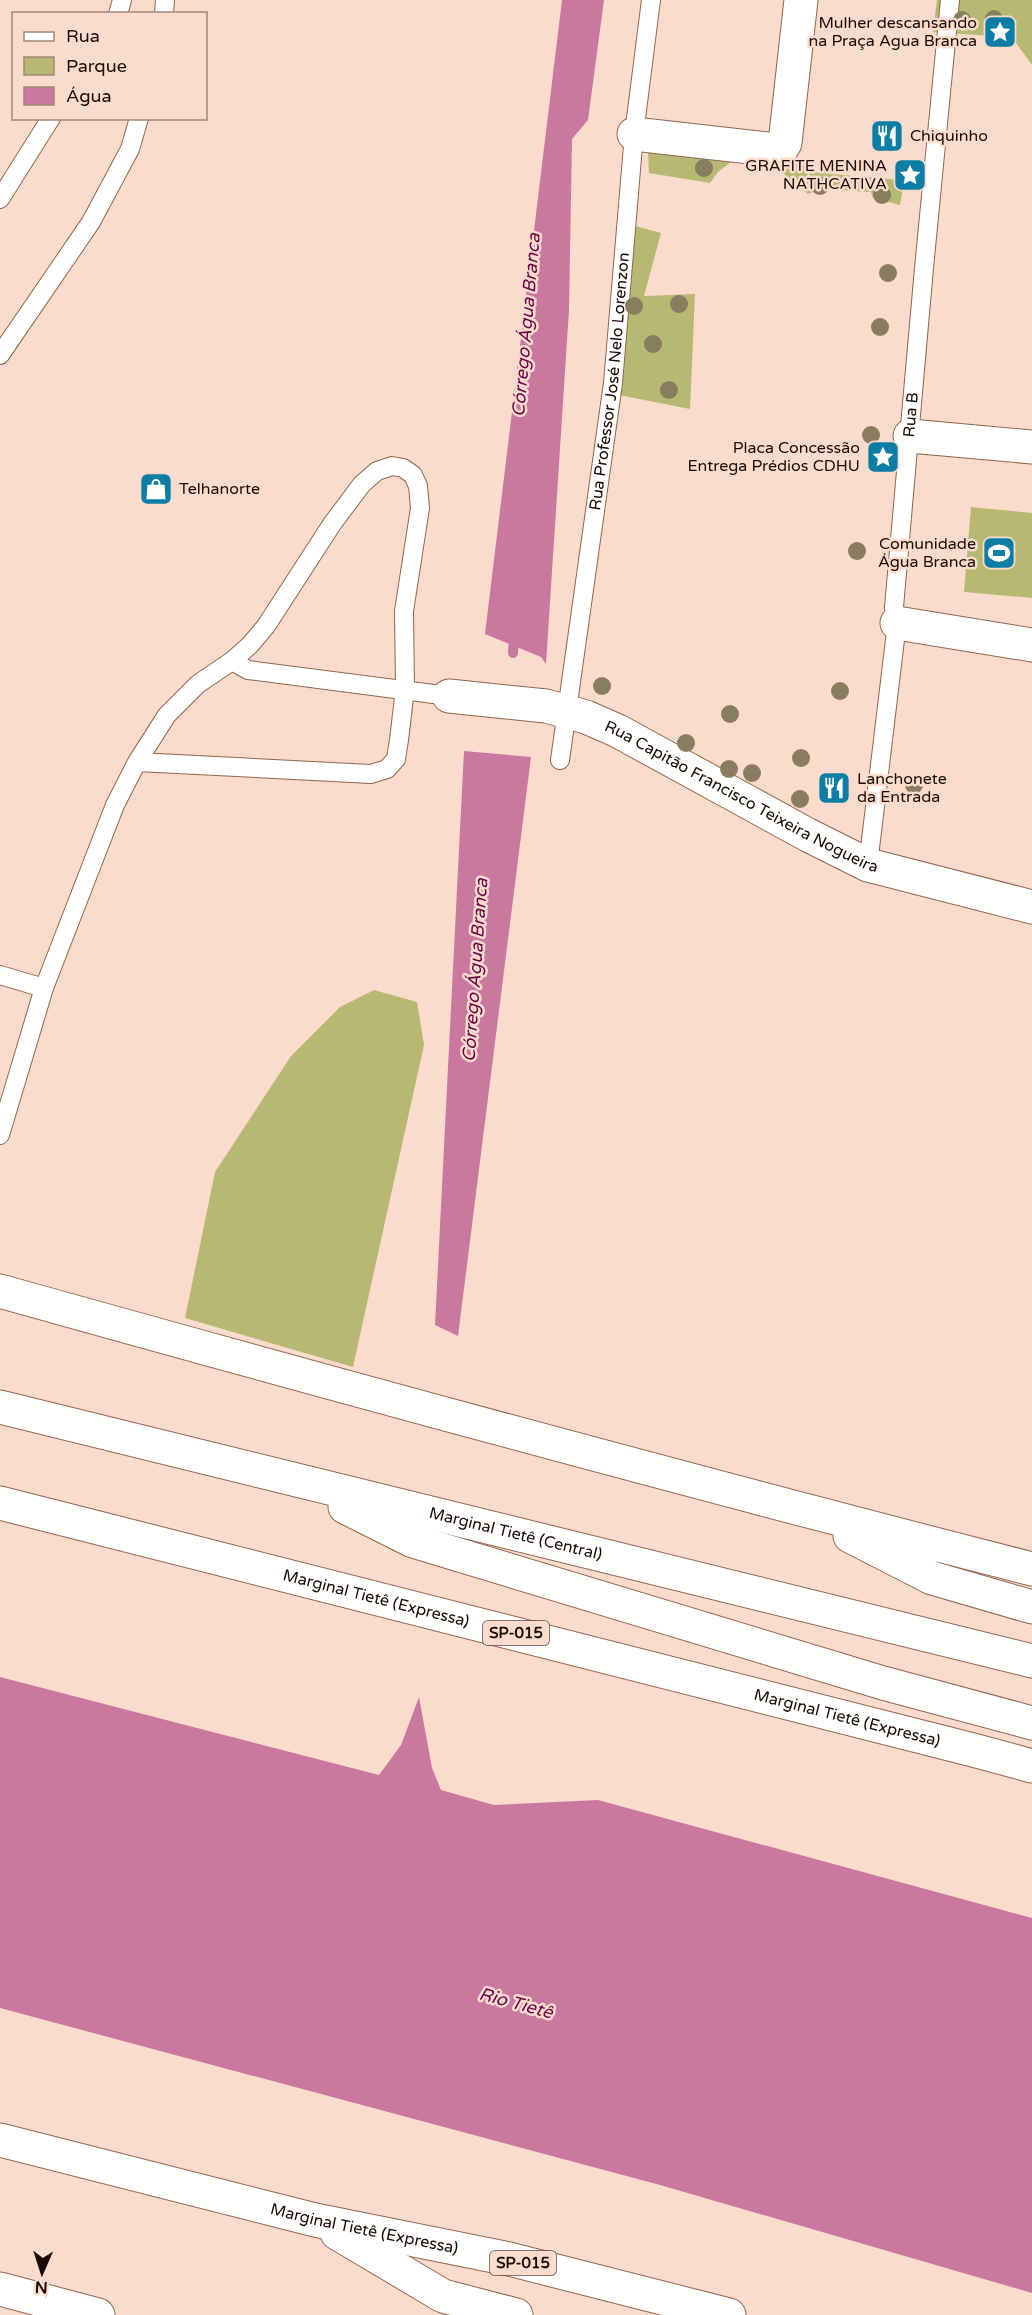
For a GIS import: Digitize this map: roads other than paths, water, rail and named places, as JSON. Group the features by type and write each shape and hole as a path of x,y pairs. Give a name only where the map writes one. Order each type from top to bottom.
{"main road":[{"path":"634,134 776,150 782,148 785,143 801,0"},
{"path":"910,436 1032,447"},
{"path":"897,623 1032,645"},
{"name":"Rua Capitão Francisco Teixeira Nogueira","path":"449,696 546,706 568,711 618,731 808,835 868,865 1032,907"},
{"path":"0,1291 395,1402 799,1510 1032,1569"},
{"name":"Marginal Tietê (Central)","path":"0,1407 1032,1661"},
{"path":"295,1481 412,1540 884,1683 1032,1723"},
{"name":"Marginal Tietê (Expressa)","path":"0,1503 1032,1766"},
{"path":"799,1510 932,1578 1032,1607"},
{"name":"Marginal Tietê (Expressa)","path":"0,2139 315,2220 509,2259 729,2315"},
{"name":"SP-015","path":"315,2220 443,2296 516,2315"},
{"path":"0,2289 98,2315"}],"lane":[{"name":"Rua Professor José Nelo Lorenzon","path":"560,760 613,383 634,134 651,0"},
{"name":"Rua B","path":"868,865 897,623 894,607 924,268 951,0"},
{"path":"0,199 50,120"},
{"path":"0,355 91,222 130,149 139,120"},
{"path":"0,1135 44,988 116,805 137,762 167,716 198,684 232,661 250,645 272,619 332,524 362,484 377,471 392,466 403,468 413,475 418,486 420,508 404,611 405,689 396,759 387,769 371,774 137,762"},
{"path":"232,661 248,670 449,696"},
{"path":"0,975 44,988"}],"water":[{"path":"562,0 604,0 588,120 572,139 569,310 546,664 541,657 485,634"},
{"path":"464,751 531,757 458,1336 435,1325"},
{"name":"Rio Tietê","path":"0,1677 379,1775 401,1745 419,1697 432,1768 441,1790 494,1805 598,1800 1032,1918 1032,2293 660,2185 0,2008"}],"waterway":[{"name":"Córrego Água Branca","path":"513,653 514,634"}],"place":[{"name":"Mulher descansando na Praça Agua Branca","path":"1000,32"},
{"name":"Chiquinho","path":"887,136"},
{"name":"GRAFITE MENINA NATHCATIVA","path":"910,175"},
{"name":"Placa Concessão Entrega Prédios CDHU","path":"883,457"},
{"name":"Telhanorte","path":"156,489"},
{"name":"Comunidade Água Branca","path":"999,553"},
{"name":"Lanchonete da Entrada","path":"834,788"}]}
